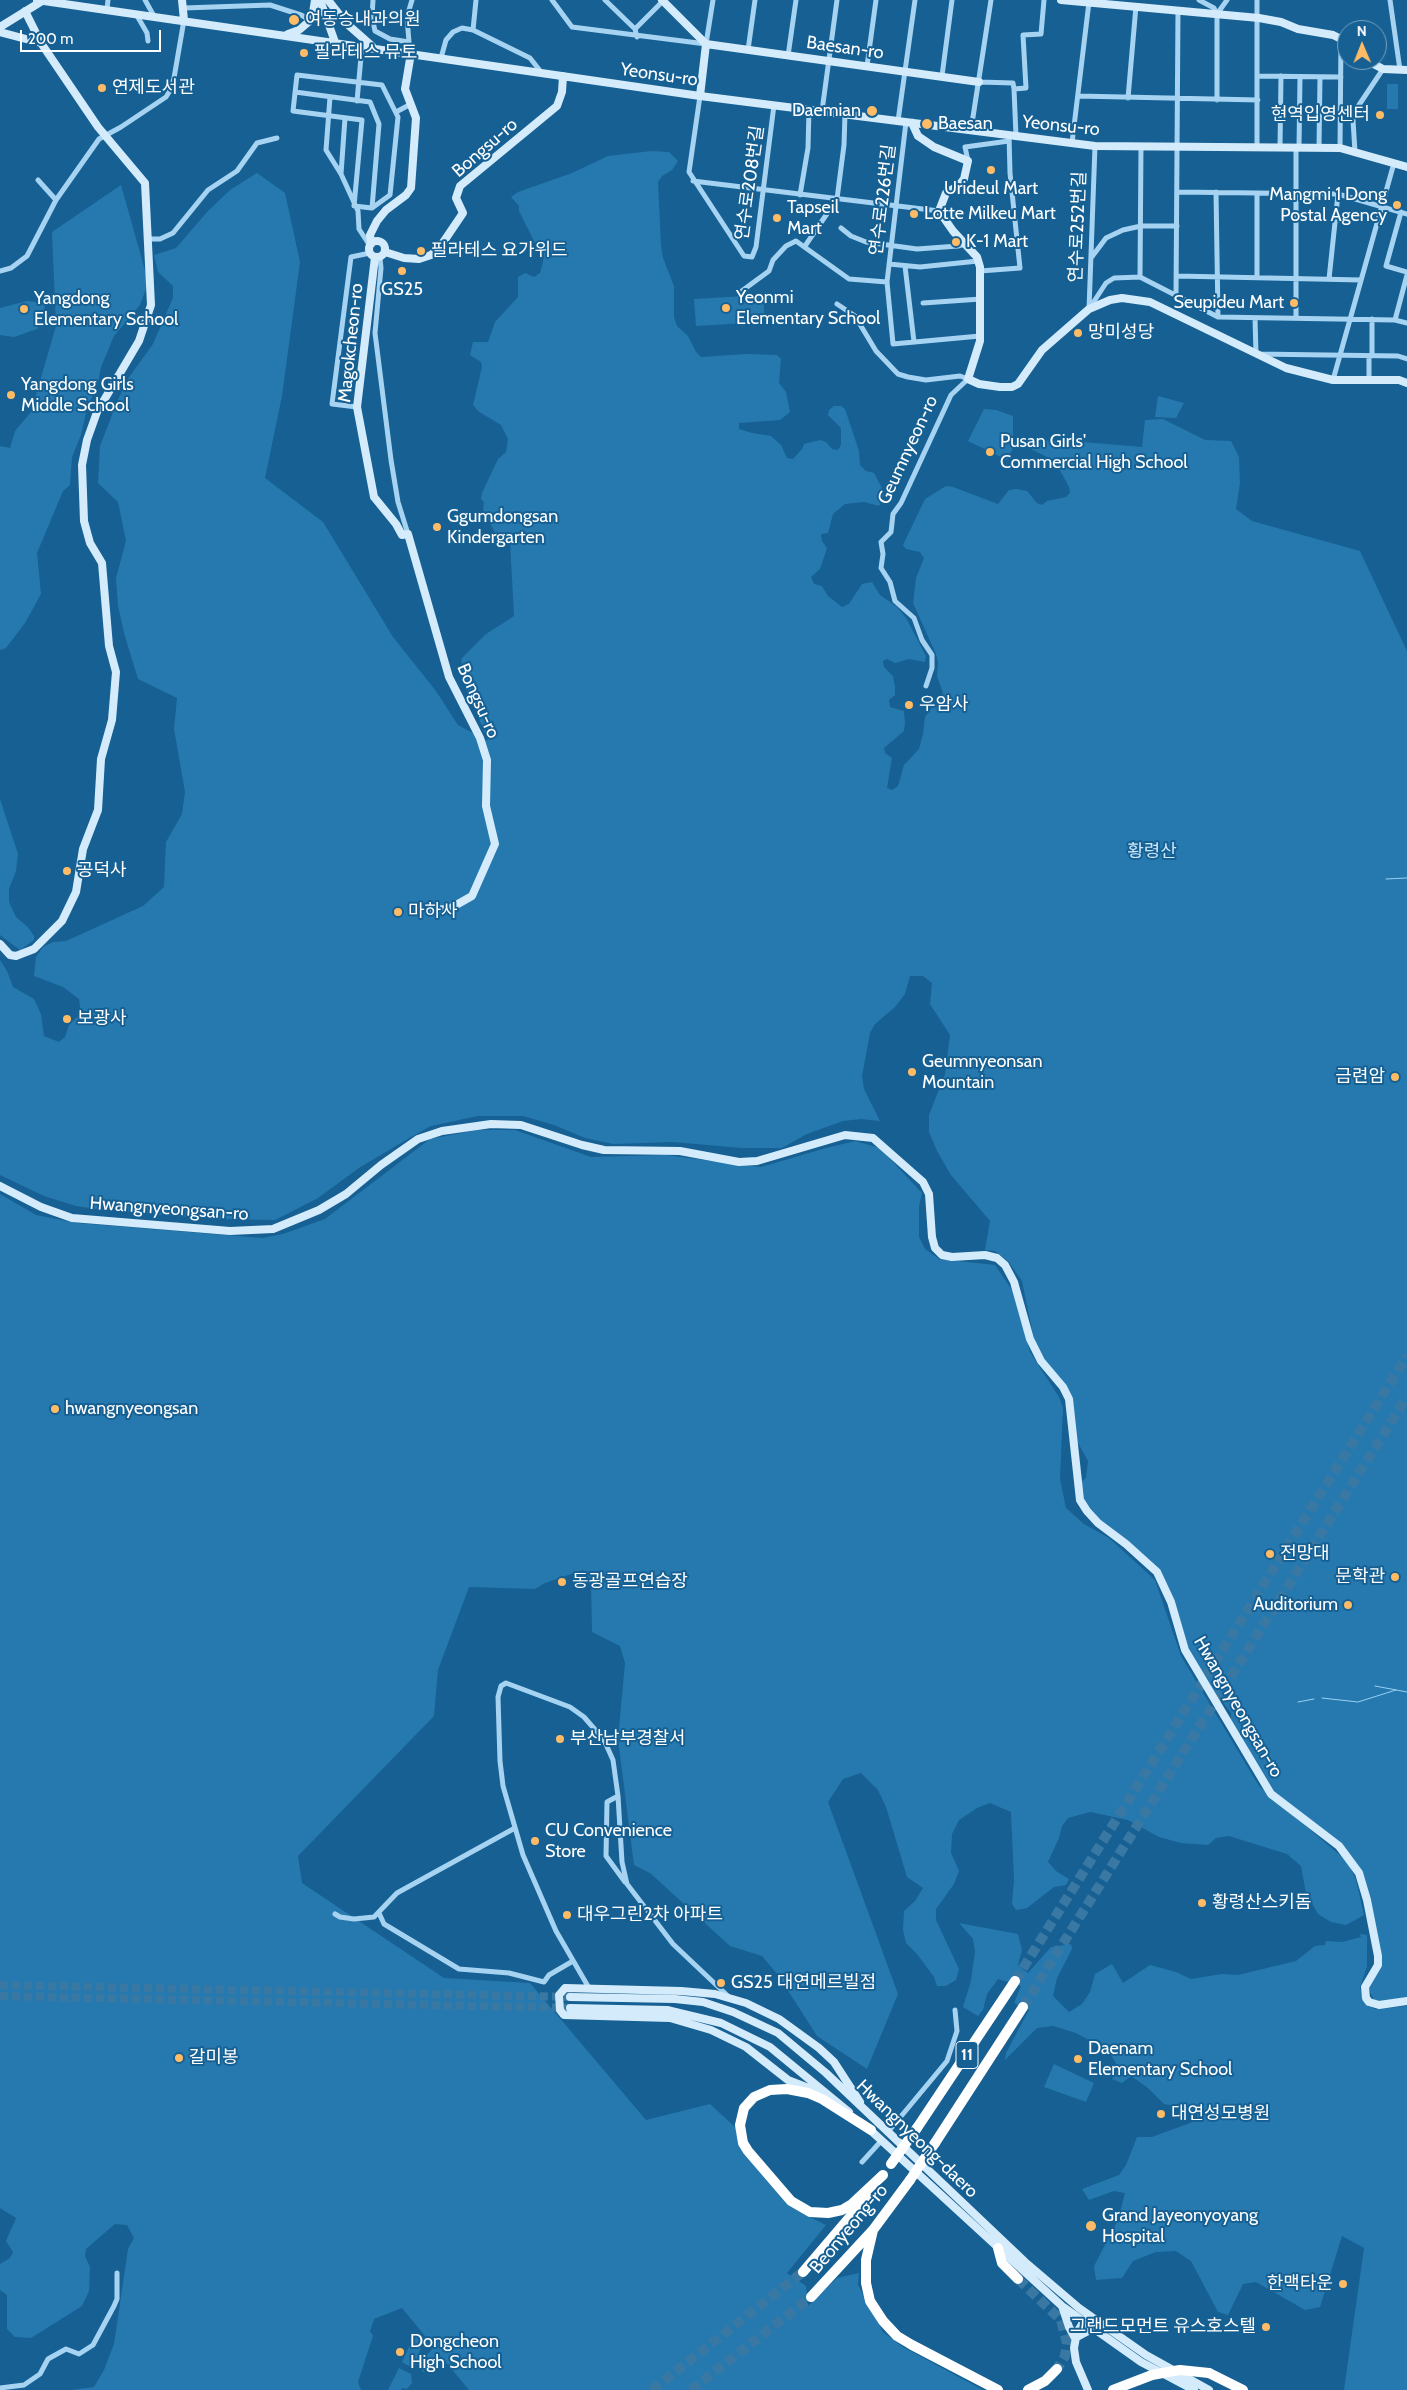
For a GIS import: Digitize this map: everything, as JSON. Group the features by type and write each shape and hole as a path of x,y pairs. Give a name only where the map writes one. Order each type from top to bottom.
{"highway":[{"name":"Beonyeong-ro","path":"803,2272 854,2214 883,2175 917,2128 1015,1981"},
{"name":"Beonyeong-ro","path":"811,2297 873,2230 910,2180 1023,2007"},
{"path":"870,2130 822,2099 798,2090 777,2089 762,2092 754,2097 742,2113 740,2125 743,2143 791,2201 803,2209 822,2214 835,2212 852,2204 883,2175"},
{"path":"873,2230 867,2250 866,2283 870,2301 877,2313 898,2336 998,2390"},
{"path":"998,2248 1002,2263 1018,2279"},
{"path":"946,2362 1005,2390"},
{"path":"1028,2390 1045,2381 1057,2369"},
{"path":"1113,2390 1152,2375 1180,2370 1209,2373 1243,2390"}],"street":[{"path":"0,28 40,0 335,42 364,44"},
{"path":"107,10 108,0"},
{"path":"145,0 154,16"},
{"path":"287,35 299,30 310,20 315,0"},
{"path":"320,0 335,42"},
{"path":"328,0 364,44"},
{"path":"357,100 364,44 374,32 372,17 373,0"},
{"path":"374,32 390,39 408,42 408,17 412,0"},
{"path":"473,30 476,0"},
{"path":"552,0 572,28 706,44"},
{"path":"606,0 635,30 637,37"},
{"path":"635,30 663,0 706,44"},
{"path":"713,0 689,161 689,172 693,181 939,211 946,193 958,186 964,178 968,160 965,147 1011,138"},
{"path":"748,50 755,0"},
{"path":"788,56 796,0"},
{"path":"822,111 838,0"},
{"path":"867,66 876,0"},
{"name":"연수로226번길","path":"914,342 894,344 887,282 905,122 905,72 915,0"},
{"path":"942,76 952,0"},
{"path":"971,130 991,0"},
{"path":"1014,89 1026,88 1023,35 1040,34 1044,0"},
{"path":"1061,0 1259,18 1281,22 1298,29 1337,38"},
{"path":"1199,0 1214,8 1217,14 1217,100"},
{"path":"1217,14 1227,0"},
{"path":"1257,0 1259,18 1257,147"},
{"path":"1387,69 1404,70 1390,0"},
{"path":"0,271 10,268 27,256 56,200 99,139 157,104 171,90 184,20 183,4 269,2 310,20"},
{"path":"1072,143 1089,2"},
{"path":"1128,98 1136,6"},
{"path":"1176,296 1178,10"},
{"path":"0,944 10,955 16,956 34,949 62,921 76,892 83,849 98,810 101,759 112,720 116,672 109,646 102,563 90,543 84,521 82,465 87,440 98,412 139,341 151,305 145,183 105,136 41,43 25,12"},
{"path":"136,13 147,33 148,41"},
{"path":"441,58 446,40 453,32 462,28 473,30 530,58 541,72"},
{"path":"0,32 41,43"},
{"name":"Yeonsu-ro","path":"364,44 374,48 700,96 971,130 1011,138 1095,146 1340,148 1407,167"},
{"name":"Baesan-ro","path":"706,44 979,82"},
{"name":"Magokcheon-ro","path":"408,534 402,535 396,524 374,497 357,407 375,250 371,231 380,217 406,195 411,188 416,118 405,89 411,53"},
{"path":"1340,148 1342,70"},
{"path":"1355,152 1353,120 1357,108 1382,70"},
{"path":"354,206 362,120 293,111 297,75 382,85 398,117 390,195 396,202"},
{"name":"Bongsu-ro","path":"375,250 404,258 419,259 431,255 440,247 463,213 456,198 460,186 556,106 562,92 563,76"},
{"path":"1258,76 1341,77"},
{"path":"1280,147 1281,76"},
{"path":"1296,318 1300,77"},
{"path":"1320,77 1320,147"},
{"path":"979,82 1013,83 1010,173 1020,268 980,271"},
{"path":"295,92 370,102 380,124 372,208"},
{"path":"1078,96 1258,100"},
{"path":"330,97 326,150 341,174 360,217 360,229 375,250 381,268 375,333 391,460 398,502 408,534"},
{"path":"396,112 411,104"},
{"name":"연수로208번길","path":"693,181 744,256 752,257 756,247 774,105"},
{"path":"800,195 808,148 809,110"},
{"path":"805,246 837,199 844,145 845,114"},
{"path":"341,174 345,118"},
{"path":"905,122 918,136 934,147 968,160"},
{"path":"148,239 160,239 173,233 208,190 237,171 257,143 277,138"},
{"name":"연수로252번길","path":"1089,309 1095,146"},
{"path":"1140,277 1141,146"},
{"path":"1333,380 1394,164"},
{"path":"38,180 56,200"},
{"path":"1177,192 1338,194 1404,213 1386,266 1407,274 1395,320"},
{"path":"1216,192 1218,317"},
{"path":"1257,193 1257,277"},
{"path":"1328,279 1338,194"},
{"path":"354,206 372,208 390,195"},
{"name":"Geumnyeon-ro","path":"926,686 932,668 932,655 922,640 914,618 895,601 890,582 882,568 883,554 881,542 891,532 893,514 901,503 951,396 968,379 979,348 981,299 978,260 939,211"},
{"path":"1091,258 1106,238 1123,230 1141,226 1177,226"},
{"path":"841,228 851,236 866,242 918,249 965,244"},
{"path":"740,296 740,293 769,271 773,260 786,246 796,241 840,274 849,278 887,282"},
{"path":"357,407 332,404 351,256 375,250"},
{"path":"889,264 920,267 978,260"},
{"path":"906,266 914,342 980,336"},
{"path":"1176,276 1361,280"},
{"path":"837,304 855,316 876,351 898,374 926,380 960,376 979,384 1000,387 1012,387 1018,384 1042,350 1089,309 1106,283 1114,278 1140,277 1218,317 1372,319 1395,320 1407,323"},
{"path":"1089,309 1110,300 1122,298 1150,302 1286,368 1333,380 1407,383"},
{"path":"923,303 981,299"},
{"path":"1255,318 1256,354"},
{"path":"1369,380 1372,319"},
{"path":"1256,354 1398,356 1407,359"},
{"name":"Bongsu-ro","path":"408,534 449,677 480,738 487,760 486,806 495,844 472,896 449,909 432,910"},
{"name":"Hwangnyeongsan-ro","path":"0,1186 41,1207 72,1218 230,1231 273,1229 319,1210 346,1194 418,1139 442,1131 491,1124 521,1125 582,1146 604,1150 680,1151 738,1162 757,1161 845,1135 874,1138 923,1182 929,1194 932,1237 935,1248 942,1255 952,1257 985,1255 997,1258 1005,1265 1014,1282 1030,1339 1041,1361 1063,1387 1069,1399 1080,1500 1086,1511 1157,1572 1171,1602 1185,1650 1270,1794 1340,1846 1359,1873 1367,1900 1378,1956 1378,1965 1365,1987 1366,1998 1369,2002 1380,2005 1407,2001"},
{"path":"589,1988 556,1931 523,1855 515,1828 503,1786 500,1761 498,1697 501,1686 506,1683 570,1707 584,1717 609,1748 618,1796 622,1862 627,1884"},
{"path":"618,1796 607,1802 606,1856 640,1905 673,1944 729,1997"},
{"path":"334,1914 351,1919 368,1919 379,1913 397,1893 515,1828"},
{"path":"379,1913 384,1924 460,1969 509,1973 544,1982 549,1975 573,1961"},
{"path":"837,2101 811,2088 788,2080 746,2047 694,2024 650,2016 564,2015 561,2013 559,2002 561,1990 565,1988 589,1988 698,1992 729,1997 763,2009 779,2019 834,2062 868,2114"},
{"name":"Hwangnyeong-daero","path":"570,1997 675,1998 722,2007 764,2025 822,2069 1022,2259 1089,2315 1146,2355 1210,2390"},
{"name":"Hwangnyeong-daero","path":"570,2008 666,2010 702,2017 744,2033 770,2047 882,2140 1062,2306 1141,2362 1194,2390"},
{"path":"888,2132 947,2061 957,2031 954,2010"},
{"path":"822,2069 832,2070 834,2062"},
{"path":"788,2080 794,2079 798,2075 796,2067"},
{"path":"862,2162 882,2140"},
{"path":"0,2388 24,2385 40,2374 48,2360 60,2352 66,2349 79,2354 93,2344 117,2299 115,2280 117,2273"},
{"path":"1062,2306 1069,2328 1075,2338 1076,2362 1088,2390"},
{"path":"1075,2338 1089,2315"},
{"path":"1075,2338 1092,2329"}],"green space":[{"path":"1387,84 1398,84 1398,109 1387,109"},
{"name":"황령산","path":"652,151 669,152 678,161 672,170 662,176 658,182 661,245 663,258 674,286 674,317 677,326 688,336 696,352 701,357 746,354 777,355 781,359 779,383 786,392 790,412 780,420 739,423 739,429 771,436 781,445 787,458 793,459 804,444 820,440 826,442 832,449 838,450 841,445 841,428 828,415 829,410 834,406 841,406 845,409 859,451 860,465 866,471 874,473 884,492 879,506 864,502 845,504 833,514 828,533 821,534 822,541 827,548 820,569 811,577 814,584 822,586 828,596 842,607 849,604 862,584 872,582 880,595 897,607 906,618 926,656 925,662 909,659 895,663 887,659 883,661 884,667 893,676 895,687 895,695 889,700 890,707 904,711 905,723 904,731 884,748 885,753 892,758 887,788 892,790 898,786 904,765 919,749 925,717 943,693 937,676 938,662 936,654 913,603 916,578 924,558 920,552 906,549 903,545 925,499 946,486 998,504 1009,490 1016,489 1027,491 1037,503 1042,505 1047,501 1066,497 1070,493 1069,487 1055,461 1027,447 1028,440 1071,441 1142,447 1145,420 1163,419 1205,440 1231,441 1239,457 1240,483 1236,509 1252,521 1360,551 1407,651 1407,1997 1377,2002 1374,2000 1369,1990 1369,1983 1379,1969 1371,1901 1342,1846 1273,1793 1231,1724 1231,1713 1221,1700 1215,1697 1190,1652 1163,1580 1089,1510 1082,1495 1082,1481 1086,1478 1088,1461 1077,1441 1068,1391 1039,1352 1034,1339 1022,1281 1008,1261 995,1251 985,1250 990,1221 951,1175 937,1151 929,1132 929,1115 945,1074 950,1035 930,1004 932,983 923,976 910,976 905,994 895,1007 875,1024 870,1033 862,1076 864,1089 880,1121 861,1119 843,1121 807,1134 782,1148 741,1148 673,1142 613,1144 585,1138 554,1125 523,1116 478,1116 431,1126 359,1168 318,1198 275,1220 215,1219 110,1211 76,1206 44,1196 0,1175 0,960 7,971 13,987 34,999 41,1014 44,1036 59,1042 65,1037 69,1025 81,1013 79,999 63,987 34,976 36,957 43,947 53,942 66,941 143,906 164,887 166,842 182,814 185,792 174,729 177,698 138,679 118,606 116,578 126,541 118,502 98,483 100,446 117,402 127,380 153,344 173,298 173,286 158,272 154,255 176,248 207,212 230,190 257,173 285,193 300,262 282,396 265,478 323,522 393,637 436,691 458,725 488,741 466,687 461,659 486,634 514,616 510,541 497,536 483,510 484,502 481,499 498,459 506,452 508,439 501,425 478,411 473,405 482,367 481,362 470,355 473,342 488,342 495,322 518,297 518,277 525,273 534,277 540,273 544,254 537,247 519,211 519,206 511,197 518,192 572,173 608,156"},
{"path":"121,185 146,274 147,286 140,305 114,336 101,367 98,383 87,408 81,435 72,457 70,485 63,491 37,553 41,594 25,623 6,648 0,650 0,446 10,448 15,431 31,412 56,326 52,232"},
{"path":"763,295 765,322 696,326 694,299"},
{"path":"27,301 45,303 44,317 37,329 14,337 0,335 0,308"},
{"path":"1158,396 1184,403 1176,418 1155,417"},
{"path":"984,409 996,410 1013,416 1013,448 1007,460 968,441"},
{"path":"0,799 18,854 16,871 9,889 9,902 16,917 28,927 34,936 34,940 20,950 0,935"},
{"path":"477,1130 515,1130 591,1157 665,1155 761,1167 855,1141 880,1148 922,1193 919,1206 919,1237 925,1249 939,1259 995,1265 1014,1293 1030,1352 1059,1397 1063,1408 1060,1479 1066,1508 1084,1524 1109,1538 1155,1580 1181,1656 1259,1786 1348,1862 1356,1880 1364,1915 1346,1925 1331,1922 1318,1914 1306,1893 1301,1866 1287,1854 1229,1836 1216,1838 1208,1845 1181,1843 1159,1837 1128,1820 1090,1812 1068,1818 1062,1826 1059,1838 1048,1862 1056,1871 1069,1879 1066,1885 1054,1887 1027,1908 1016,1910 1012,1904 1014,1880 1011,1812 990,1803 977,1808 959,1820 952,1834 951,1853 959,1871 954,1884 936,1909 936,1920 959,1969 956,1980 946,1986 937,1986 934,1977 906,1943 903,1930 904,1911 915,1901 923,1888 907,1877 886,1807 878,1790 861,1773 843,1779 828,1802 898,1994 867,2069 817,2036 778,1975 762,1956 730,1946 650,1873 634,1865 618,1739 625,1663 620,1646 592,1632 591,1580 583,1570 545,1583 535,1589 469,1587 438,1670 434,1716 298,1856 302,1883 444,1978 530,1983 646,2120 710,2104 736,2128 739,2142 804,2214 826,2225 787,2273 806,2286 808,2306 837,2278 859,2273 858,2285 883,2332 903,2347 983,2390 469,2390 439,2354 442,2359 424,2363 424,2372 422,2371 421,2361 434,2347 402,2308 374,2319 370,2331 373,2336 358,2382 361,2390 71,2390 94,2387 104,2370 114,2344 128,2249 134,2238 127,2225 115,2224 86,2249 85,2256 90,2267 89,2291 82,2306 31,2338 15,2337 7,2329 7,2295 0,2290 0,2264 10,2258 13,2252 6,2241 16,2218 0,2208 0,1194 36,1215 77,1223 262,1238 283,1234 325,1219 430,1139"},
{"path":"959,1923 1018,1934 1022,1950 1018,1965 1028,1973 1051,1947 1071,1944 1072,1949 1057,1978 1053,1996 1069,2012 1082,2004 1090,1992 1095,1974 1112,1964 1123,1983 1150,1965 1176,1972 1191,1979 1222,1974 1238,1975 1296,1961 1315,1946 1325,1945 1326,1941 1342,1942 1361,1937 1360,1934 1367,1935 1367,1966 1360,1988 1364,2002 1375,2009 1407,2006 1407,2390 1344,2390 1364,2248 1342,2236 1320,2307 1305,2310 1256,2282 1243,2284 1228,2315 1218,2312 1191,2261 1176,2251 1156,2252 1133,2261 1122,2278 1096,2280 1094,2266 1118,2220 1125,2193 1114,2191 1089,2200 1082,2189 1119,2175 1126,2165 1137,2137 1152,2137 1198,2120 1196,2110 1164,2104 1148,2088 1131,2076 1122,2083 1112,2079 1118,2067 1109,2051 1076,2033 1053,2026 1037,2028 1005,2060 1006,2053 1029,2010 1014,2003 1021,1986 998,1979 987,1994 983,2010 978,2016 963,2007 971,1981 975,1951 973,1939"},
{"path":"1054,2064 1094,2083 1086,2102 1044,2087"},
{"path":"414,2336 422,2341 422,2344 414,2369 402,2362"},
{"path":"399,2368 411,2374 412,2383 407,2389 388,2390"}],"waterway":[{"path":"1386,879 1407,878"},
{"path":"1375,1686 1407,1692"},
{"path":"1322,1698 1358,1702 1396,1690"},
{"path":"1298,1702 1314,1699"}],"tunnel":[{"path":"1015,1981 1407,1356"},
{"path":"1023,2007 1407,1397"},
{"path":"0,1985 570,1997"},
{"path":"0,1996 570,2008"},
{"path":"652,2390 803,2272"},
{"path":"1018,2279 1061,2320 1067,2343 1065,2356 1057,2369"},
{"path":"691,2390 811,2297"}],"place":[{"name":"여동승내과의원","path":"294,20"},
{"name":"필라테스 뮤토","path":"304,53"},
{"name":"연제도서관","path":"102,88"},
{"name":"Daemian","path":"872,111"},
{"name":"현역입영센터","path":"1380,115"},
{"name":"Baesan","path":"927,124"},
{"name":"Urideul Mart","path":"991,170"},
{"name":"Mangmi 1 Dong Postal Agency","path":"1397,205"},
{"name":"Lotte Milkeu Mart","path":"914,214"},
{"name":"Tapseil Mart","path":"777,218"},
{"name":"K-1 Mart","path":"956,242"},
{"name":"필라테스 요가위드","path":"421,251"},
{"name":"GS25","path":"402,271"},
{"name":"Seupideu Mart","path":"1294,303"},
{"name":"Yeonmi Elementary School","path":"726,308"},
{"name":"Yangdong Elementary School","path":"24,309"},
{"name":"망미성당","path":"1078,333"},
{"name":"Yangdong Girls Middle School","path":"11,395"},
{"name":"Pusan Girls' Commercial High School","path":"990,452"},
{"name":"Ggumdongsan Kindergarten","path":"437,527"},
{"name":"우암사","path":"909,705"},
{"name":"공덕사","path":"67,871"},
{"name":"마하사","path":"398,912"},
{"name":"보광사","path":"67,1019"},
{"name":"Geumnyeonsan Mountain","path":"912,1072"},
{"name":"금련암","path":"1395,1077"},
{"name":"hwangnyeongsan","path":"55,1409"},
{"name":"전망대","path":"1270,1554"},
{"name":"문학관","path":"1395,1577"},
{"name":"동광골프연습장","path":"562,1582"},
{"name":"Auditorium","path":"1348,1605"},
{"name":"부산남부경찰서","path":"560,1739"},
{"name":"CU Convenience Store","path":"535,1841"},
{"name":"황령산스키돔","path":"1202,1903"},
{"name":"대우그린2차 아파트","path":"567,1915"},
{"name":"GS25 대연메르빌점","path":"721,1983"},
{"name":"갈미봉","path":"179,2058"},
{"name":"Daenam Elementary School","path":"1078,2059"},
{"name":"대연성모병원","path":"1161,2114"},
{"name":"Grand Jayeonyoyang Hospital","path":"1091,2226"},
{"name":"한맥타운","path":"1343,2284"},
{"name":"그랜드모먼트 유스호스텔","path":"1266,2327"},
{"name":"Dongcheon High School","path":"400,2352"}]}
